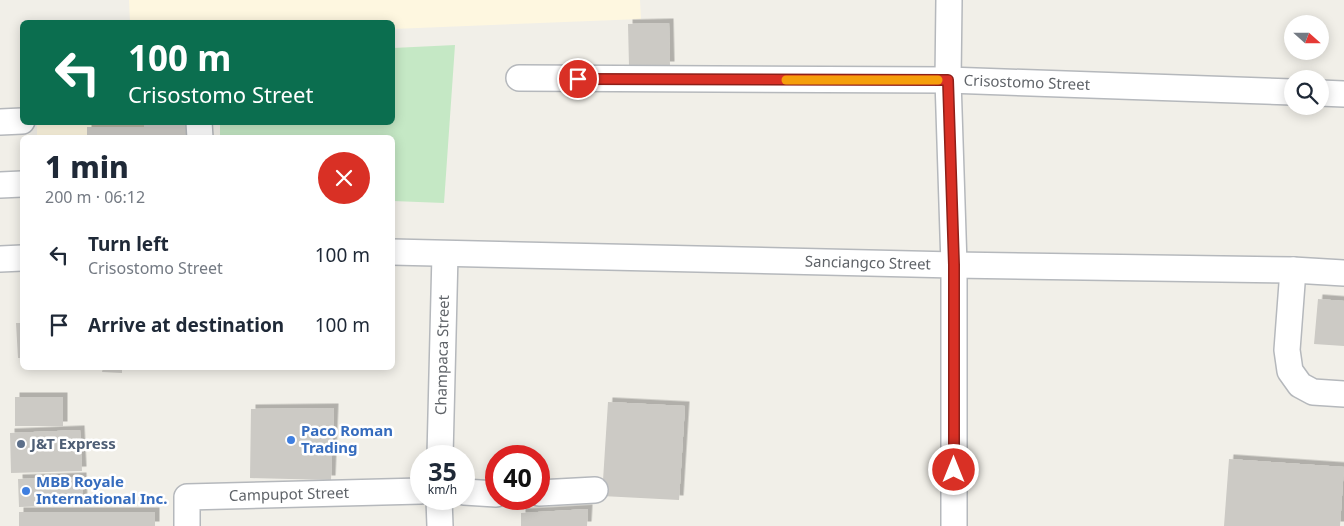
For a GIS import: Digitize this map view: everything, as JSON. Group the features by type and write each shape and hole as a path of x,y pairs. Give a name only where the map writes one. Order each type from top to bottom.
{"street":[{"path":"949,0 948,80 954,265 954,526"},
{"name":"Crisostomo Street","path":"519,78 948,80 1284,92"},
{"path":"1329,93 1344,94"},
{"path":"0,122 20,121"},
{"path":"0,185 20,184"},
{"name":"Sanciangco Street","path":"395,252 954,265 1292,270 1344,273"},
{"name":"Champaca Street","path":"440,445 445,254"},
{"path":"0,259 20,258"},
{"path":"1292,270 1287,350 1290,371 1300,385 1313,392 1344,394"},
{"path":"550,492 595,490"},
{"name":"Campupot Street","path":"188,526 187,496 410,491"},
{"path":"439,510 440,526"}],"shaded area":[{"path":"129,0 640,0 641,19 395,29 395,20 130,20"},
{"path":"37,125 213,125 213,135 37,135"}],"green space":[{"path":"455,45 444,203 395,201 395,135 220,135 220,125 395,125 395,48"}],"building":[{"path":"669,23 670,66 629,66 628,24"},
{"path":"144,125 195,125 195,135 87,135 87,127 144,127"},
{"path":"1318,299 1344,301 1344,346 1314,344"},
{"path":"16,323 20,323 20,358 18,358"},
{"path":"102,370 122,370 122,373 102,372"},
{"path":"15,397 63,397 63,426 15,426"},
{"path":"608,402 685,406 679,500 602,496"},
{"path":"334,408 331,480 250,478 251,409"},
{"path":"80,430 82,471 11,473 10,433"},
{"path":"1229,459 1344,467 1340,526 1224,526"},
{"path":"82,477 83,505 19,507 18,479"},
{"path":"588,509 587,526 521,526 521,513"},
{"path":"19,512 155,512 155,526 19,526"}],"slow traffic":[{"path":"786,80 938,80"}],"place":[{"name":"Paco Roman Trading","path":"291,440"},
{"name":"J&T Express","path":"21,444"},
{"name":"MBB Royale International Inc.","path":"26,491"}],"route":[{"path":"578,79 948,80 954,265 954,470"}]}
